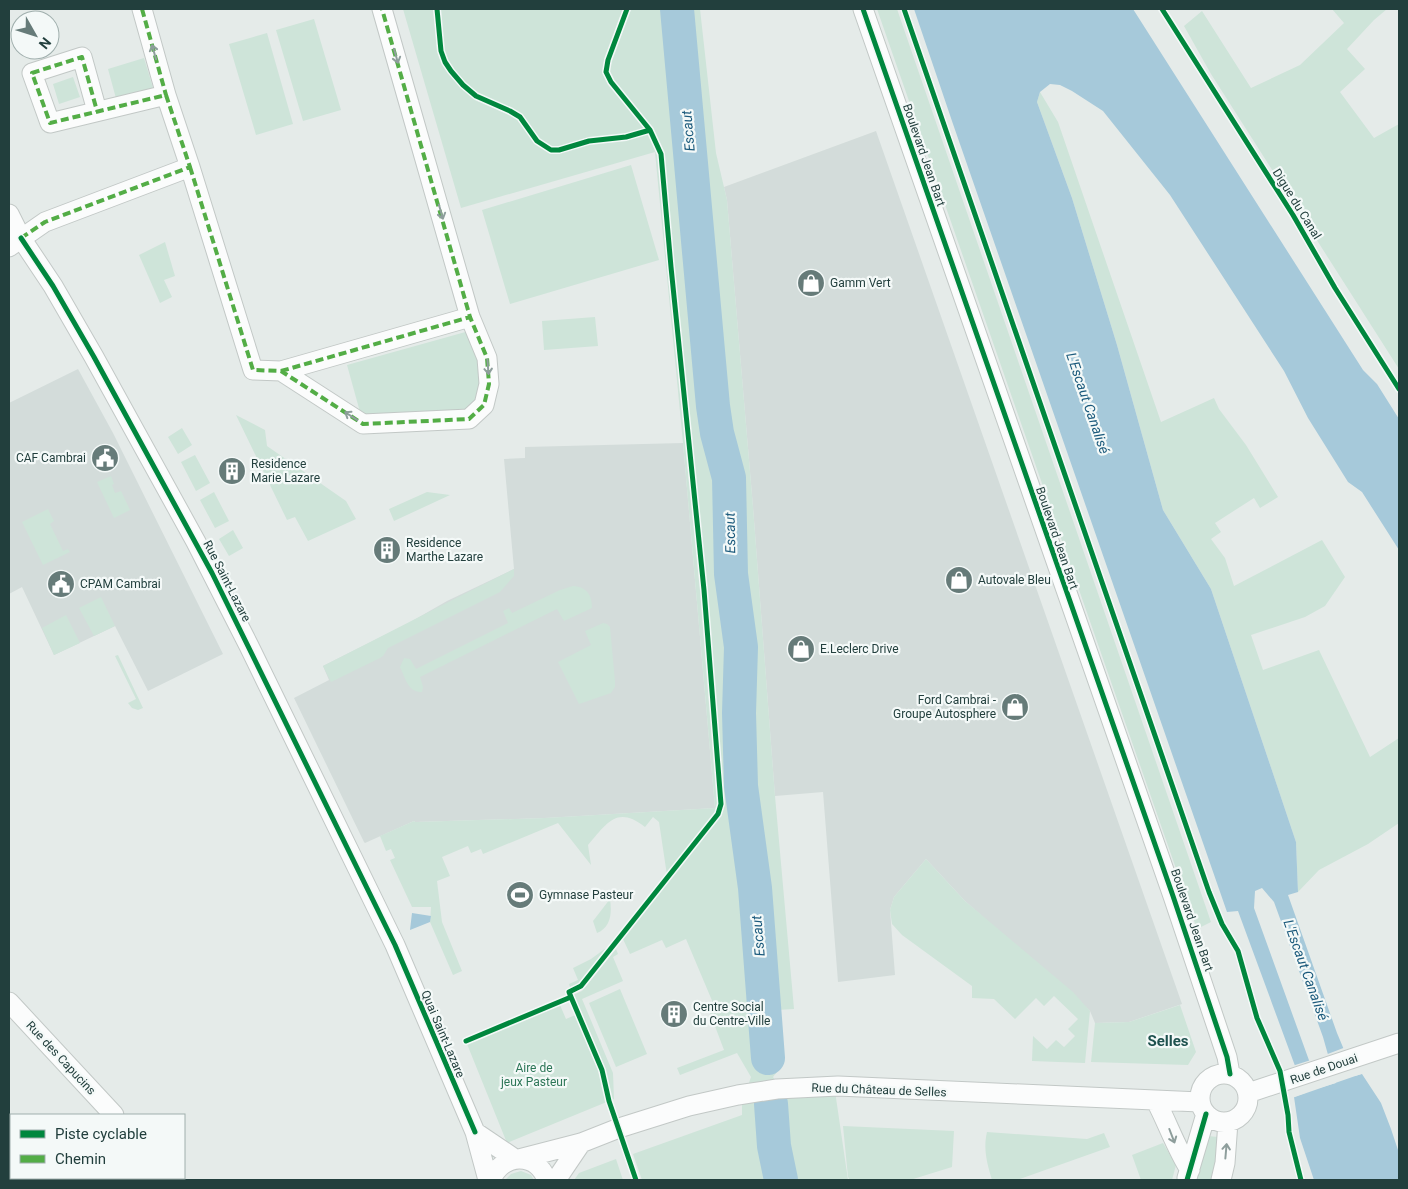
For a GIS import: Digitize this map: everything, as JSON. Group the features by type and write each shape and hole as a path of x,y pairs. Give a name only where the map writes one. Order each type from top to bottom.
{"street":[{"path":"142,9 166,95 252,370 281,371 470,317"},
{"path":"281,371 364,424 468,419 484,405 489,384 487,358 470,317 382,9"},
{"name":"Boulevard Jean Bart","path":"863,9 1173,896 1227,1057 1230,1074"},
{"path":"98,112 166,95"},
{"path":"15,242 45,222 190,167"},
{"name":"Rue Saint-Lazare","path":"9,214 15,242 53,286 212,573 395,945"},
{"name":"Quai Saint-Lazare","path":"395,945 475,1132 489,1180"},
{"name":"Rue des Capucins","path":"9,1002 113,1114"},
{"name":"Rue de Douai","path":"1257,1091 1399,1044"},
{"path":"1188,1175 1203,1108 1201,1090 1207,1081 1218,1074 1230,1074 1257,1091 1244,1112 1235,1120 1228,1122 1216,1121 1203,1108"},
{"name":"Rue du Château de Selles","path":"489,1180 500,1166 517,1159 581,1143 619,1128 689,1106 738,1095 777,1089 838,1086 1156,1101 1203,1108"},
{"path":"1156,1101 1168,1124 1188,1175"},
{"path":"1221,1180 1225,1163 1228,1122"},
{"path":"475,1132 517,1159 529,1160 538,1166 547,1180"},
{"path":"556,1180 581,1143"}],"shaded area":[{"path":"876,131 1182,1004 1129,1022 1095,1023 1090,1011 965,901 926,859 894,897 890,910 895,975 838,982 823,792 775,796 753,507 727,200 724,187"},
{"path":"78,369 113,433 223,654 148,691 115,626 54,655 22,587 9,594 9,403"},
{"path":"683,443 715,808 545,818 414,821 365,843 294,698 329,680 323,666 407,624 447,601 514,569 504,459 525,458 525,447"}],"green space":[{"path":"403,9 700,9 716,153 727,200 794,1009 777,1010 784,1063 773,1077 784,1095 835,1091 848,1180 642,1180 633,1154 742,1115 742,1103 751,1077 737,1053 680,1075 677,1068 724,1050 710,1013 716,1010 686,939 666,948 662,940 630,954 623,939 668,882 659,822 653,817 645,827 627,817 613,819 588,845 591,865 558,823 483,854 481,849 471,853 468,846 442,857 450,876 437,881 442,922 462,971 453,975 430,922 431,907 412,907 390,860 395,858 391,849 386,851 380,836 414,821 545,818 715,808 655,152 461,208"},
{"path":"877,9 897,9 1211,922 1197,929"},
{"path":"1332,9 1387,9 1347,49 1365,69 1340,92 1374,138 1399,124 1399,369 1211,74 1184,26 1202,11 1251,88 1300,65 1344,23"},
{"path":"314,19 341,110 303,121 276,30"},
{"path":"267,33 293,124 256,135 229,44"},
{"path":"144,58 154,91 117,102 108,69"},
{"path":"73,77 80,97 59,104 53,84"},
{"path":"1040,92 1058,122 1161,422 1214,398 1219,409 1246,445 1278,497 1260,508 1254,498 1215,523 1221,532 1211,539 1225,558 1234,586 1322,540 1345,577 1325,606 1305,617 1251,635 1263,670 1319,650 1370,757 1399,738 1399,823 1368,844 1319,870 1298,892 1296,842 1211,589 1163,510 1117,345 1072,198 1037,102"},
{"path":"631,165 659,260 510,304 482,210"},
{"path":"165,242 175,276 164,280 172,297 160,303 139,255"},
{"path":"595,317 598,346 544,350 542,321"},
{"path":"469,331 483,368 483,393 465,416 375,420 360,412 347,365"},
{"path":"236,415 265,430 267,446 346,501 356,519 308,541 295,517 287,520"},
{"path":"182,428 192,445 178,454 168,437"},
{"path":"195,455 210,483 196,491 181,462"},
{"path":"111,476 115,493 121,491 130,510 114,518 97,482"},
{"path":"214,492 229,521 215,528 200,500"},
{"path":"427,492 450,495 394,521 389,509"},
{"path":"48,509 54,521 50,524 63,551 68,549 70,552 43,565 22,522"},
{"path":"233,530 243,548 229,556 219,539"},
{"path":"514,569 514,576 500,592 388,648 380,658 331,682 323,666"},
{"path":"573,586 582,588 588,593 592,608 564,621 557,609 420,677 423,687 422,692 413,690 408,684 400,667 404,658 410,659 416,669 508,623 503,611 509,608 512,613 560,590"},
{"path":"101,597 115,626 94,636 79,608"},
{"path":"66,615 80,643 54,655 42,628"},
{"path":"603,623 610,627 615,687 611,693 579,704 558,662 591,645 585,631"},
{"path":"118,655 143,708 138,710 132,708 128,703 136,699 115,656"},
{"path":"926,859 965,901 1073,992 1090,1011 1085,1063 1032,1061 1033,1036 1047,1049 1056,1040 1064,1047 1075,1036 1068,1029 1078,1019 1054,996 1044,1006 1036,998 1015,1019 994,999 972,998 972,986 902,935 892,924 890,910 894,897"},
{"path":"610,899 610,919 605,927 597,933 593,921"},
{"path":"606,948 579,984 570,987 569,984 578,980 573,968 591,959"},
{"name":"Aire de jeux Pasteur","path":"616,949 618,954 613,957 623,981 582,999 613,1073 614,1099 507,1143 467,1044 560,1005 566,1019 580,1013 573,995 582,991"},
{"path":"620,989 647,1054 616,1067 589,1003"},
{"path":"1180,1005 1196,1052 1188,1065 1091,1062 1095,1023 1129,1022"},
{"path":"843,1126 954,1131 952,1167 910,1180 850,1180 848,1177"},
{"path":"987,1132 1087,1139 1104,1133 1110,1147 1017,1180 992,1180 987,1162"},
{"path":"1208,1136 1218,1137 1220,1143 1211,1180 1194,1180"},
{"path":"1163,1143 1176,1165 1172,1180 1141,1180 1132,1155"},
{"path":"616,1159 623,1180 574,1180 579,1173"},
{"path":"521,1171 531,1175 534,1180 505,1180 511,1174"}],"water":[{"name":"L'Escaut Canalisé","path":"914,9 1133,9 1363,370 1377,384 1399,419 1399,550 1362,492 1348,482 1308,418 1284,371 1170,195 1103,111 1060,85 1050,84 1040,92 1037,102 1072,198 1117,345 1163,510 1211,589 1296,842 1298,892 1288,895 1337,1033 1355,1076 1362,1074 1381,1103 1399,1153 1399,1180 1314,1180 1300,1138 1294,1097 1305,1093 1238,911 1227,912","holes":["1262,888 1274,902 1323,1037 1336,1083 1319,1088 1254,908 1255,891"]},
{"path":"412,913 431,916 430,922 410,930"}],"pier":[{"path":"1346,1047 1357,1073 1362,1071 1364,1073 1292,1098 1293,1095 1301,1092 1292,1066 1311,1060 1321,1085 1333,1081 1325,1055"}],"waterway":[{"name":"Escaut","path":"677,9 713,406 717,433 729,478 731,574 741,647 739,713 741,786 755,888 768,1058"},
{"name":"Escaut","path":"771,1104 774,1146 781,1180"}],"marked path":[{"path":"142,9 166,95"},
{"path":"190,167 253,370 281,371 363,424 469,419 484,405 489,384 487,358 470,317 382,9"},
{"path":"21,238 45,222 190,167 166,95 50,123 32,73 82,57 97,111"},
{"path":"281,371 470,317"}],"cycle path":[{"path":"437,9 441,51 451,71 476,96 520,117 537,141 551,150 559,150 589,141 626,137 650,130"},
{"path":"466,1041 571,997 569,992 581,986 718,814 721,804 704,590 661,154 650,130 611,82 606,72 608,60 627,9"},
{"path":"863,9 1173,896 1227,1057 1230,1074"},
{"path":"904,9 1209,892 1222,924 1238,951 1257,1018 1280,1071 1289,1132 1301,1180"},
{"name":"Digue du Canal","path":"1162,9 1293,215 1335,288 1399,389"},
{"path":"21,238 53,286 94,357 212,573 395,945 475,1132"},
{"path":"571,997 602,1070 609,1101 636,1180"},
{"path":"1187,1180 1206,1114"}],"place":[{"name":"Gamm Vert","path":"811,283"},
{"name":"CAF Cambrai","path":"105,458"},
{"name":"Residence Marie Lazare","path":"232,471"},
{"name":"Residence Marthe Lazare","path":"387,550"},
{"name":"Autovale Bleu","path":"959,580"},
{"name":"CPAM Cambrai","path":"61,584"},
{"name":"E.Leclerc Drive","path":"801,649"},
{"name":"Ford Cambrai - Groupe Autosphere","path":"1015,707"},
{"name":"Gymnase Pasteur","path":"520,895"},
{"name":"Centre Social du Centre-Ville","path":"674,1014"}],"district":[{"name":"Selles","path":"1168,1041"}]}
